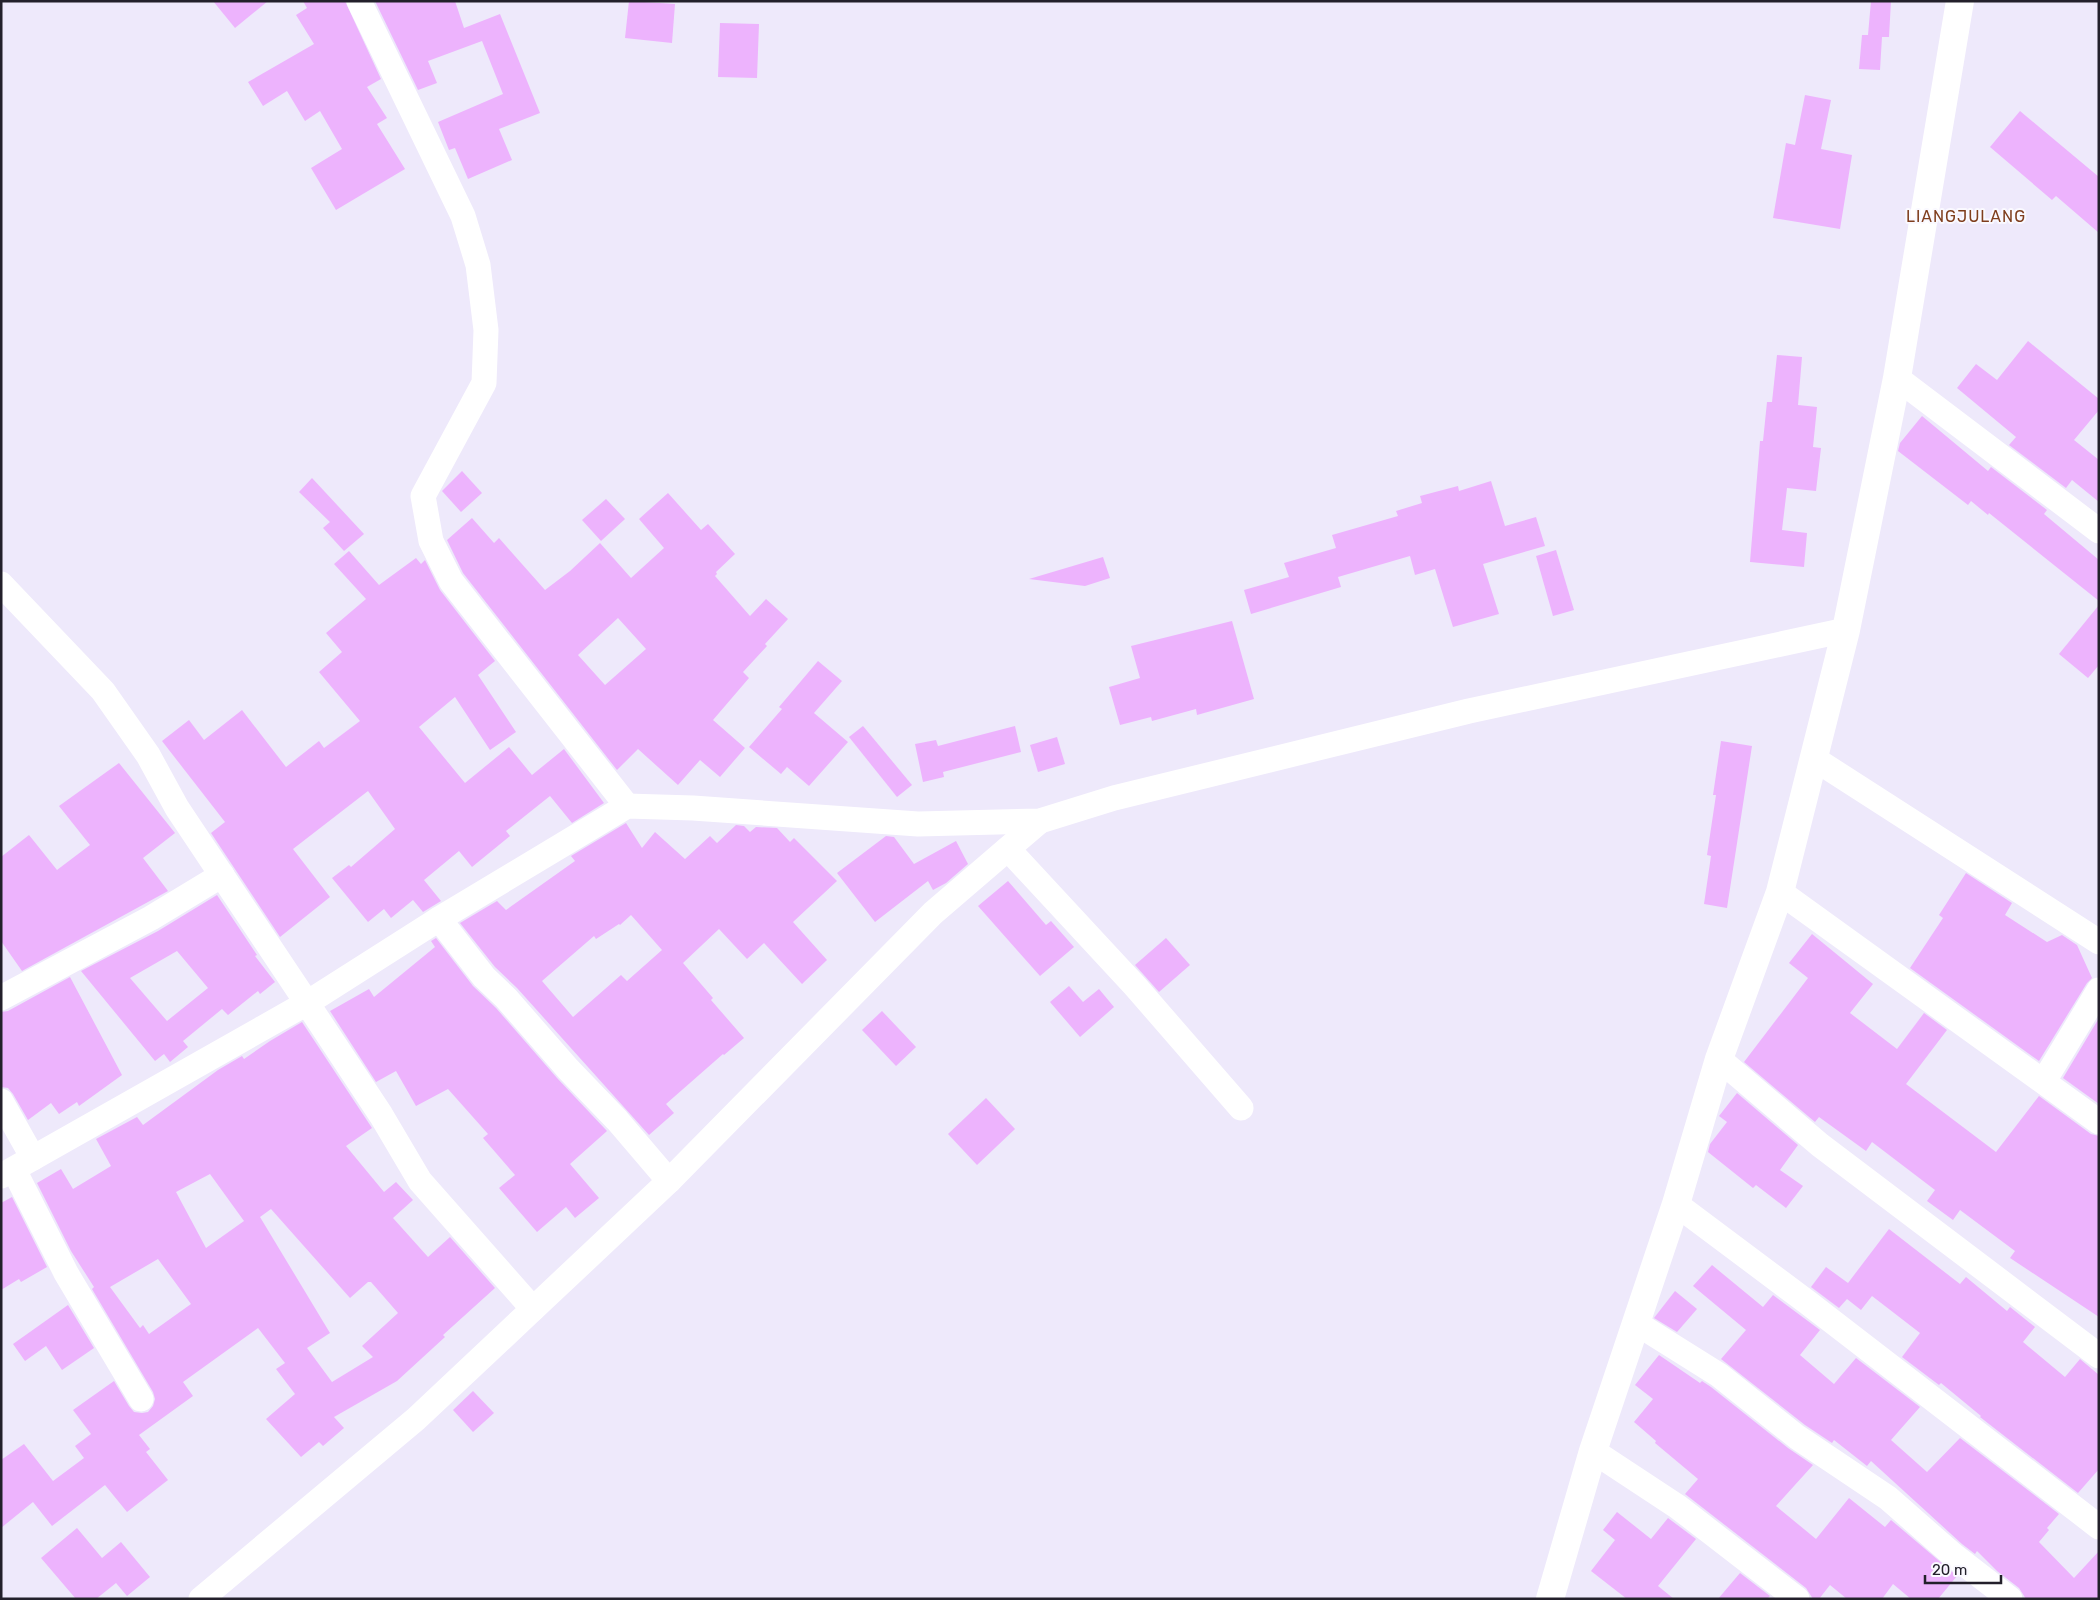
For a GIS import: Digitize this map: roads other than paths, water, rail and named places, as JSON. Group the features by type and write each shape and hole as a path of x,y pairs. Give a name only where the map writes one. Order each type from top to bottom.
{"main road":[{"path":"1550,1599 1593,1451 1676,1204 1720,1059 1780,892 1846,630 1897,378 1960,1"}],"street":[{"path":"359,1 463,216 478,265 486,330 484,383 423,496 431,541 452,581 627,806"},
{"path":"1897,378 2099,531"},
{"path":"1,584 103,691 148,755 177,808 381,1115 420,1181 533,1309"},
{"path":"16,1168 307,1003 439,919 627,806 693,808 918,824 1040,821 1114,798 1468,711 1846,630"},
{"path":"1813,758 2099,942"},
{"path":"202,1599 416,1419 669,1181 933,914 1040,821"},
{"path":"1008,849 1135,986 1241,1108"},
{"path":"1,998 151,918 222,875"},
{"path":"1780,892 2099,1122"},
{"path":"439,919 484,977 506,998 568,1069 617,1120 669,1181"},
{"path":"2044,1081 2099,990"},
{"path":"1720,1059 1820,1145 2099,1356"},
{"path":"1,1101 16,1168 66,1273 141,1399"},
{"path":"1676,1204 1807,1302 2099,1527"},
{"path":"1636,1323 1719,1375 1797,1438 1888,1498 1953,1555 2010,1599"},
{"path":"1593,1451 1678,1507 1797,1599"}],"district":[{"name":"LIANGJULANG","path":"1966,216"}]}
